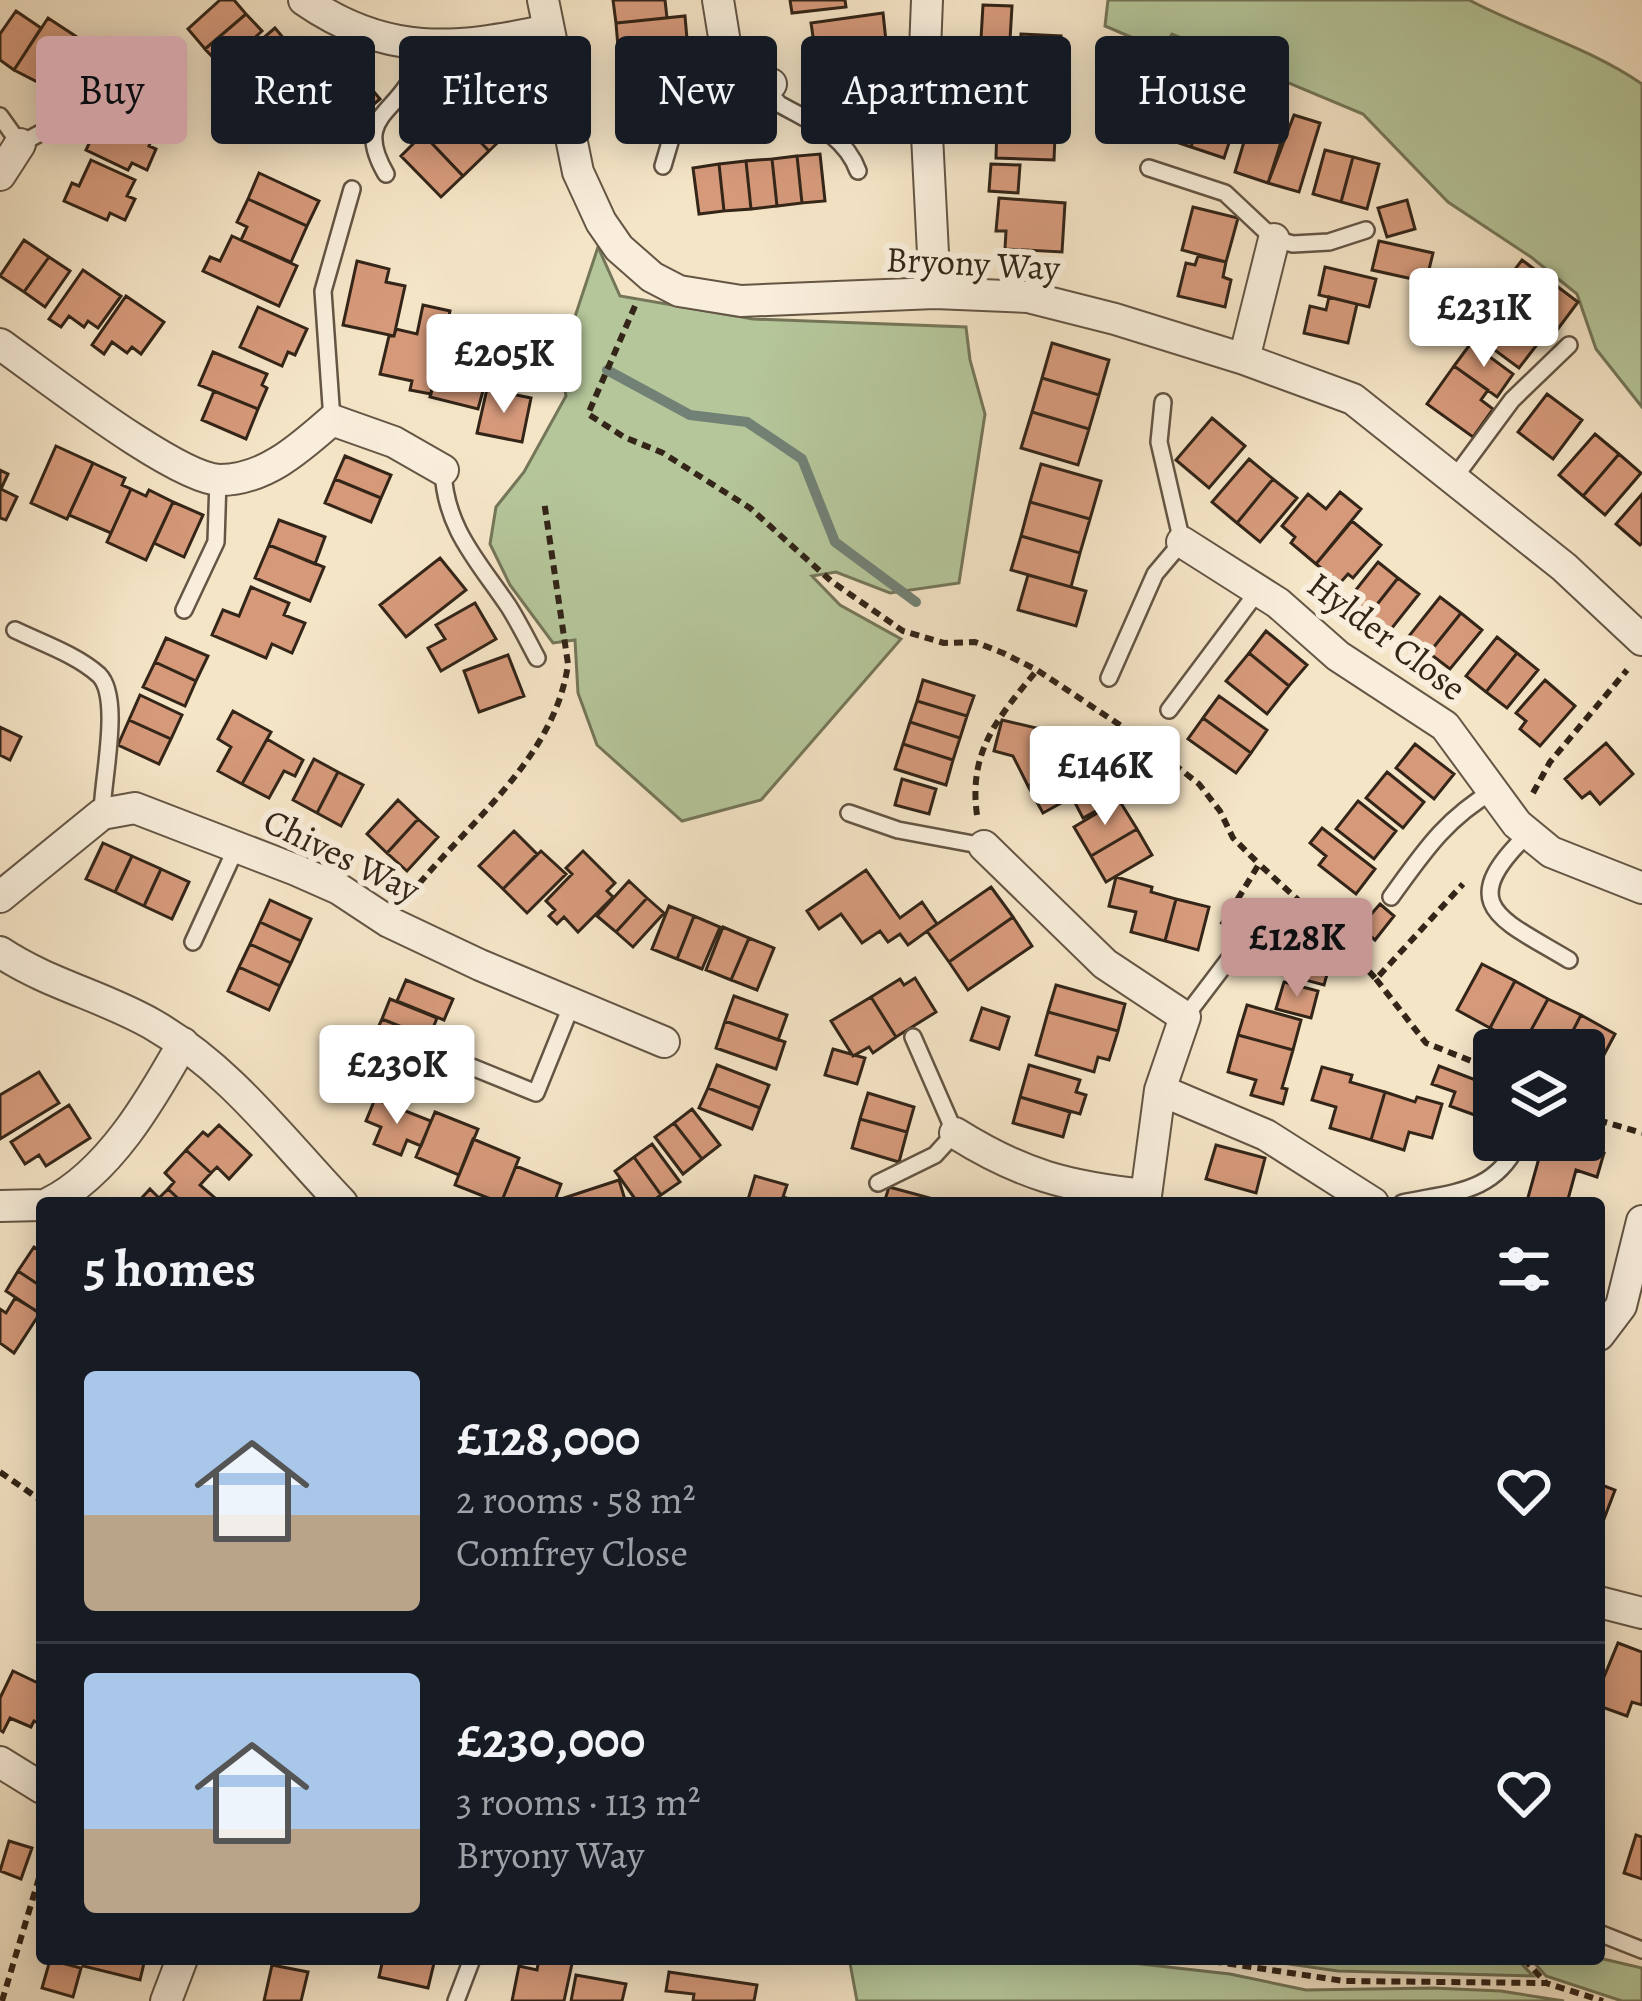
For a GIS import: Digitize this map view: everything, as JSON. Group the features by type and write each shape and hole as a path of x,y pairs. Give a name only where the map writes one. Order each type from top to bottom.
{"street":[{"path":"304,0 365,34 399,41"},
{"path":"718,0 724,36"},
{"path":"927,0 924,76 935,293"},
{"path":"506,36 546,15"},
{"name":"Bryony Way","path":"546,15 578,172 588,197 619,248 652,278 679,291 741,301 935,293 1028,297 1244,358 1353,399 1564,567 1642,640"},
{"path":"0,175 20,144"},
{"path":"1244,358 1274,239"},
{"path":"0,344 194,475 218,480 246,477 298,450 332,420 394,442 443,470"},
{"name":"Hylder Close","path":"1182,542 1278,603 1338,656 1445,726 1522,829 1551,852 1642,888"},
{"name":"Chives Way","path":"102,814 113,809 145,811 237,846 339,889 389,922 664,1042"},
{"path":"0,897 102,814"},
{"path":"984,846 1105,964 1185,1017 1160,1090 1146,1197"},
{"path":"0,952 33,973 147,1021 183,1043 223,1073 337,1197"},
{"path":"59,1197 102,1159 161,1082 183,1043"},
{"path":"1160,1090 1266,1135 1364,1197"},
{"path":"955,1133 1017,1170 1137,1197"},
{"path":"0,1206 36,1204"},
{"path":"1605,1330 1631,1309 1642,1221"},
{"path":"1605,1603 1642,1612"},
{"path":"0,1762 36,1784"},
{"path":"166,2001 180,1965"}],"lane":[{"path":"386,174 371,146 371,136 399,97"},
{"path":"777,102 839,140 851,152 858,171"},
{"path":"0,116 20,144 36,135"},
{"path":"663,166 669,144"},
{"path":"1149,168 1225,193 1274,239 1293,244 1329,242 1366,230"},
{"path":"332,420 323,291 352,189"},
{"path":"1455,477 1512,400 1569,345"},
{"path":"1109,678 1155,574 1182,542 1159,442 1162,402"},
{"path":"443,470 450,516 463,544 537,658"},
{"path":"184,610 216,542 218,480"},
{"path":"1169,710 1258,591"},
{"path":"15,630 88,667 107,686 110,726 102,814"},
{"path":"1390,897 1443,827 1461,809 1493,791"},
{"path":"849,813 898,830 984,846"},
{"path":"1522,829 1492,874 1490,903 1504,921 1569,960"},
{"path":"194,942 237,846"},
{"path":"1185,1017 1239,946"},
{"path":"467,1065 536,1093 572,1004"},
{"path":"878,1183 935,1155 955,1133 913,1037"},
{"path":"1425,1197 1492,1180 1508,1161"},
{"path":"1605,1935 1642,1950"},
{"path":"456,2001 470,1965"}],"path":[{"path":"652,278 623,326 588,414 624,437 663,453 750,508 831,581 903,632 944,643 975,642 1037,670 1170,759 1199,784 1233,838 1334,934 1426,1043 1473,1062"},
{"path":"389,922 526,761 564,690 568,664 544,501"},
{"path":"1522,829 1550,762 1627,670 1642,659"},
{"path":"984,846 976,809 977,770 985,739 1037,670"},
{"path":"1214,938 1259,864"},
{"path":"1376,979 1472,874"},
{"path":"1605,1122 1642,1133"},
{"path":"0,1472 36,1497"},
{"path":"2,2001 36,1888"},
{"path":"1238,1965 1344,1981 1546,1983 1603,2001"},
{"path":"1530,1965 1546,1983"}],"green space":[{"path":"1108,0 1469,0 1600,59 1642,84 1642,407 1596,349 1577,294 1448,202 1363,114 1289,83 1289,36 1128,36 1105,26"},
{"path":"598,247 620,296 753,319 966,327 985,414 959,583 890,593 836,572 812,576 840,605 901,639 761,800 682,821 597,745 578,693 575,640 553,643 510,585 490,544 496,507 524,472 566,396 560,362"},
{"path":"1605,1959 1642,1968 1642,2001 1622,2001 1546,1976 1536,1965 1605,1965"},
{"path":"850,1965 1150,1965 1230,1974 1306,1990 1433,1988 1501,1991 1564,2001 857,2001"},
{"path":"1296,1965 1523,1965 1533,1976 1338,1971"}],"building":[{"path":"220,0 234,0 246,14 220,36 211,36 205,49 188,29"},
{"path":"613,0 665,0 667,18 616,23"},
{"path":"790,0 845,0 846,7 792,13"},
{"path":"983,5 1012,6 1010,36 981,36"},
{"path":"16,11 41,28 14,70 0,60 0,34"},
{"path":"883,13 885,36 813,36 811,23"},
{"path":"246,14 262,31 256,36 220,36"},
{"path":"685,16 687,36 617,36 616,23"},
{"path":"48,18 75,36 36,36"},
{"path":"36,36 36,81 14,70"},
{"path":"1294,115 1320,123 1299,192 1268,183 1283,144 1289,144"},
{"path":"89,144 150,144 156,149 147,170 132,163 128,170 86,150"},
{"path":"413,144 433,144 463,176 441,197 401,156"},
{"path":"433,144 482,144 489,151 463,176"},
{"path":"996,144 1055,144 1054,160 996,158"},
{"path":"1192,144 1229,144 1224,158"},
{"path":"1243,144 1280,144 1268,183 1235,172"},
{"path":"1325,150 1353,157 1341,202 1313,194"},
{"path":"820,154 825,201 802,203 797,156"},
{"path":"797,156 802,203 777,206 772,159"},
{"path":"1353,157 1379,164 1367,209 1341,202"},
{"path":"772,159 777,206 751,209 746,161"},
{"path":"91,160 135,180 127,196 135,199 125,220 110,213 107,220 64,201 72,183 79,186"},
{"path":"746,161 751,209 724,211 719,164"},
{"path":"719,164 724,211 699,214 693,168"},
{"path":"991,164 1020,165 1018,193 989,191"},
{"path":"259,173 319,201 307,226 248,199"},
{"path":"999,198 1065,203 1062,252 1005,249 1006,231 996,231"},
{"path":"248,199 307,226 291,262 241,240 247,227 237,222"},
{"path":"1407,200 1415,229 1387,237 1378,208"},
{"path":"1193,207 1238,218 1226,262 1182,250"},
{"path":"232,236 297,266 279,306 203,271 210,257 220,261"},
{"path":"24,240 49,257 24,292 0,276"},
{"path":"1379,241 1433,253 1426,282 1372,270"},
{"path":"1198,256 1226,262 1223,277 1231,280 1225,307 1178,296 1186,263 1195,265"},
{"path":"49,257 70,271 45,307 24,292"},
{"path":"1522,260 1578,302 1552,337 1496,294"},
{"path":"357,261 389,269 386,282 405,286 394,336 343,325"},
{"path":"1325,267 1376,279 1369,307 1319,295"},
{"path":"83,270 121,296 98,328 88,321 84,327 69,316 61,327 49,319"},
{"path":"126,296 164,322 141,354 132,347 127,353 112,342 104,354 92,345"},
{"path":"1329,297 1357,304 1348,343 1304,333 1310,306 1326,310"},
{"path":"423,305 450,311 431,394 410,390 412,381 380,374 389,336 396,329 417,334"},
{"path":"258,307 307,329 295,355 288,352 282,366 240,347"},
{"path":"1497,311 1539,342 1519,368 1477,337"},
{"path":"1052,343 1109,360 1099,395 1042,378"},
{"path":"1471,343 1513,374 1497,397 1454,366"},
{"path":"473,346 494,351 478,409 430,397 441,351 470,358"},
{"path":"213,352 267,374 258,409 199,385"},
{"path":"1454,366 1488,390 1481,400 1493,409 1473,437 1427,404"},
{"path":"1042,378 1099,395 1089,429 1032,412"},
{"path":"487,389 531,398 522,442 477,433"},
{"path":"214,391 258,409 246,439 202,420"},
{"path":"1547,394 1582,420 1553,459 1518,432"},
{"path":"1032,412 1089,429 1078,465 1021,448"},
{"path":"1212,418 1245,446 1209,488 1176,460"},
{"path":"1595,434 1619,454 1583,496 1559,475"},
{"path":"56,446 93,463 67,519 31,503"},
{"path":"1619,454 1641,473 1605,515 1583,496"},
{"path":"345,456 391,475 381,498 335,479"},
{"path":"1249,459 1273,479 1237,523 1212,502"},
{"path":"93,463 125,478 122,485 131,489 111,533 69,515"},
{"path":"1041,464 1101,481 1090,519 1030,502"},
{"path":"0,470 8,474 1,489 17,497 6,520 0,518"},
{"path":"335,479 381,498 371,522 325,503"},
{"path":"1273,479 1297,498 1260,542 1237,523"},
{"path":"131,489 146,496 149,490 173,502 146,560 107,542"},
{"path":"1340,492 1361,509 1316,564 1291,543 1295,537 1282,526 1308,494 1326,509"},
{"path":"1642,494 1642,543 1640,545 1616,524"},
{"path":"173,502 203,515 184,557 154,543"},
{"path":"1030,502 1090,519 1080,553 1021,536"},
{"path":"279,520 325,537 315,564 269,545"},
{"path":"1352,521 1381,545 1353,578 1348,574 1340,583 1316,564"},
{"path":"1021,536 1080,553 1071,587 1011,570"},
{"path":"269,545 324,567 310,601 255,578"},
{"path":"440,558 466,590 406,637 380,605"},
{"path":"1378,562 1398,578 1367,617 1347,601"},
{"path":"1028,575 1086,591 1076,626 1018,610"},
{"path":"1398,578 1419,594 1388,633 1367,617"},
{"path":"251,587 289,603 284,615 305,623 292,653 272,644 266,658 212,635 223,610 239,616"},
{"path":"1440,597 1461,613 1429,653 1409,636"},
{"path":"475,603 496,639 441,671 428,648 445,639 436,625"},
{"path":"1461,613 1482,630 1450,669 1429,653"},
{"path":"1266,631 1307,665 1289,686 1249,653"},
{"path":"1497,637 1517,653 1486,692 1466,676"},
{"path":"166,638 208,656 196,681 155,662"},
{"path":"1249,653 1289,686 1267,714 1226,681"},
{"path":"1517,653 1538,670 1507,708 1486,692"},
{"path":"508,655 524,696 479,712 464,671"},
{"path":"155,662 196,681 185,706 143,687"},
{"path":"923,680 974,696 967,716 917,701"},
{"path":"1545,680 1575,706 1540,746 1520,729 1526,721 1516,713"},
{"path":"140,695 182,715 171,739 129,720"},
{"path":"1219,696 1267,730 1251,753 1203,718"},
{"path":"917,701 967,716 960,738 910,722"},
{"path":"233,711 271,732 242,784 218,771 231,747 218,739"},
{"path":"1203,718 1251,753 1236,773 1188,739"},
{"path":"129,720 171,739 159,764 118,745"},
{"path":"1002,720 1062,734 1077,759 1028,786 1013,756 994,751"},
{"path":"910,722 960,738 953,760 903,744"},
{"path":"0,727 21,737 10,760 0,755"},
{"path":"267,739 303,760 295,776 284,771 269,798 242,784"},
{"path":"1606,743 1633,774 1600,804 1590,792 1582,798 1565,779"},
{"path":"903,744 953,760 946,785 895,769"},
{"path":"1415,744 1454,774 1434,799 1396,768"},
{"path":"314,759 338,772 317,813 293,800"},
{"path":"1077,759 1092,786 1101,781 1112,802 1083,818 1072,797 1043,813 1028,786"},
{"path":"338,772 363,785 341,826 317,813"},
{"path":"1387,772 1424,802 1403,828 1366,798"},
{"path":"902,779 936,789 929,814 895,805"},
{"path":"398,800 418,819 387,853 367,834"},
{"path":"1119,800 1137,829 1091,856 1074,827"},
{"path":"1358,801 1396,831 1374,859 1336,829"},
{"path":"418,819 438,837 407,871 387,853"},
{"path":"1322,828 1375,869 1356,894 1319,865 1326,856 1310,843"},
{"path":"1137,829 1152,855 1106,882 1091,856"},
{"path":"514,831 537,854 503,889 479,866"},
{"path":"103,843 132,856 115,892 86,879"},
{"path":"541,851 566,874 527,913 503,889"},
{"path":"583,851 615,883 607,891 613,897 578,932 564,917 557,924 549,916 555,910 546,901 572,874 566,868"},
{"path":"132,856 161,869 144,906 115,892"},
{"path":"161,869 189,882 172,919 144,906"},
{"path":"866,870 900,918 922,902 937,924 908,945 900,934 888,942 880,931 862,943 841,914 819,929 807,911"},
{"path":"1116,877 1176,899 1165,941 1131,932 1136,912 1109,906"},
{"path":"629,881 647,898 616,932 597,916"},
{"path":"991,887 1013,917 949,962 927,931"},
{"path":"647,898 664,913 633,947 616,932"},
{"path":"1176,899 1209,907 1198,950 1165,941"},
{"path":"270,900 311,919 301,941 260,922"},
{"path":"1380,904 1394,916 1375,940 1360,927"},
{"path":"669,906 694,916 677,959 652,949"},
{"path":"694,916 720,927 702,969 677,959"},
{"path":"1013,917 1032,946 968,990 949,962"},
{"path":"260,922 301,941 291,963 250,944"},
{"path":"723,927 749,938 731,980 706,970"},
{"path":"1266,934 1333,953 1324,985 1257,967"},
{"path":"749,938 774,948 757,990 731,980"},
{"path":"250,944 291,963 280,986 239,967"},
{"path":"1482,964 1515,981 1490,1028 1457,1010"},
{"path":"239,967 280,986 269,1010 228,991"},
{"path":"915,978 936,1012 896,1037 871,997 900,979 904,985"},
{"path":"406,980 453,999 444,1020 397,1001"},
{"path":"1515,981 1548,999 1532,1029 1490,1028"},
{"path":"1284,982 1318,991 1311,1018 1276,1009"},
{"path":"1056,985 1125,1004 1118,1031 1048,1012"},
{"path":"734,996 787,1015 778,1040 725,1021"},
{"path":"871,997 896,1037 873,1053 869,1047 853,1056 831,1021"},
{"path":"390,999 437,1018 429,1038 382,1019"},
{"path":"1548,999 1581,1015 1574,1029 1532,1029"},
{"path":"1247,1005 1301,1020 1293,1050 1238,1035"},
{"path":"982,1008 1009,1017 999,1049 971,1040"},
{"path":"1048,1012 1118,1031 1109,1060 1098,1057 1094,1072 1036,1055"},
{"path":"1581,1015 1615,1034 1605,1053 1605,1029 1574,1029"},
{"path":"382,1019 429,1038 421,1058 373,1039"},
{"path":"725,1021 785,1042 776,1069 716,1048"},
{"path":"365,1034 410,1053 401,1075 356,1055"},
{"path":"1238,1035 1293,1050 1282,1088 1287,1089 1283,1104 1251,1095 1256,1080 1228,1072"},
{"path":"833,1049 865,1058 857,1084 825,1075"},
{"path":"356,1055 401,1075 393,1095 347,1076"},
{"path":"717,1065 769,1085 760,1108 708,1088"},
{"path":"1029,1065 1080,1080 1076,1092 1086,1095 1080,1114 1020,1097"},
{"path":"1439,1066 1473,1079 1473,1114 1450,1106 1455,1092 1432,1084"},
{"path":"1322,1067 1352,1075 1350,1082 1385,1092 1371,1140 1330,1128 1336,1107 1312,1100"},
{"path":"39,1072 59,1103 0,1139 0,1095"},
{"path":"708,1088 760,1108 752,1129 699,1108"},
{"path":"1385,1092 1415,1102 1417,1097 1442,1104 1432,1138 1409,1132 1404,1150 1371,1140"},
{"path":"868,1093 914,1107 907,1132 860,1119"},
{"path":"1020,1097 1070,1112 1063,1137 1013,1123"},
{"path":"375,1099 431,1121 421,1146 407,1140 401,1155 374,1144 381,1127 366,1121"},
{"path":"69,1105 90,1138 46,1166 39,1155 25,1164 11,1142"},
{"path":"692,1109 720,1145 702,1159 674,1123"},
{"path":"435,1112 478,1129 459,1175 416,1157"},
{"path":"860,1119 907,1132 899,1162 852,1148"},
{"path":"674,1123 702,1159 683,1174 655,1137"},
{"path":"219,1125 251,1155 229,1179 217,1167 211,1173 186,1150 203,1132 208,1136"},
{"path":"473,1139 519,1158 503,1197 486,1197 455,1185"},
{"path":"652,1144 680,1182 661,1195 634,1157"},
{"path":"1216,1145 1265,1158 1256,1193 1206,1179"},
{"path":"186,1150 211,1173 200,1185 214,1197 177,1197 168,1189 174,1182 165,1173"},
{"path":"634,1157 661,1195 634,1197 615,1171"},
{"path":"1538,1161 1602,1161 1597,1177 1576,1170 1569,1197 1528,1197"},
{"path":"516,1166 561,1184 556,1197 503,1197"},
{"path":"755,1176 787,1185 783,1197 749,1197"},
{"path":"619,1180 624,1197 567,1197"},
{"path":"889,1187 926,1197 886,1197"},
{"path":"34,1247 36,1248 36,1283 18,1271"},
{"path":"18,1271 36,1283 36,1311 6,1291"},
{"path":"15,1298 36,1311 36,1319 14,1353 0,1343 0,1309 6,1313"},
{"path":"1605,1486 1615,1490 1605,1516"},
{"path":"1618,1643 1642,1652 1642,1705 1632,1702 1627,1716 1605,1708 1605,1674"},
{"path":"13,1671 36,1682 36,1722 31,1727 10,1718 0,1730 0,1698"},
{"path":"1636,1835 1642,1837 1642,1879 1624,1873"},
{"path":"9,1841 32,1848 21,1879 0,1871"},
{"path":"49,1965 81,1968 73,1997 42,1988"},
{"path":"83,1965 144,1965 140,1980"},
{"path":"272,1965 308,1972 301,2001 264,2001"},
{"path":"382,1965 434,1965 428,1988 379,1977"},
{"path":"538,1965 572,1965 564,2001 512,2001 519,1966 537,1970"},
{"path":"669,1972 757,1985 754,2001 693,2001 694,1994 666,1991"},
{"path":"576,1975 626,1984 622,2001 571,2001"}],"waterway":[{"path":"607,370 690,415 747,422 802,459 835,542 916,602"}]}
